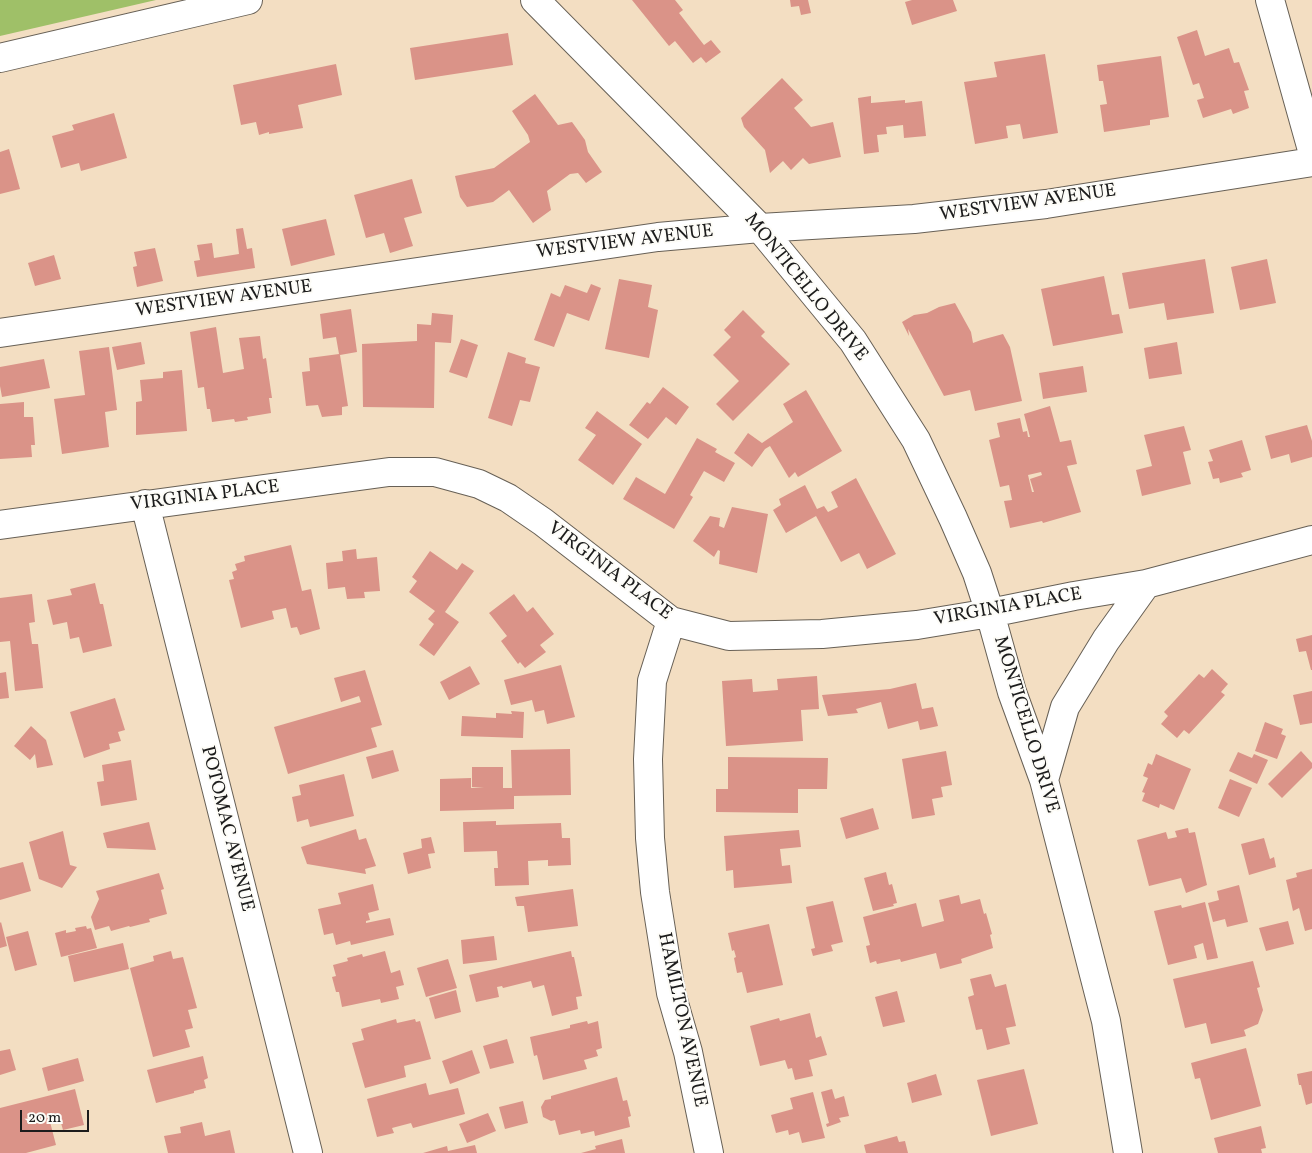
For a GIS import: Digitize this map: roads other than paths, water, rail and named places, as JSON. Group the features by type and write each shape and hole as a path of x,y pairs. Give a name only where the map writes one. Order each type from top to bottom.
{"street":[{"path":"0,58 248,0"},
{"name":"MONTICELLO DRIVE","path":"535,0 760,228 853,340 916,440 977,573 1012,692 1044,780 1106,1022 1128,1153"},
{"path":"1270,0 1312,150"},
{"name":"WESTVIEW AVENUE","path":"0,333 658,236 914,219 1046,204 1312,162"},
{"name":"VIRGINIA PLACE","path":"0,525 389,472 435,472 479,484 508,498 670,621 729,636 822,634 917,625 990,613 1146,584 1312,540"},
{"name":"POTOMAC AVENUE","path":"144,504 308,1153"},
{"path":"1044,780 1065,706 1106,640 1146,584"},
{"name":"HAMILTON AVENUE","path":"670,621 652,681 648,759 650,838 655,892 671,993 688,1052 709,1153"}]}
